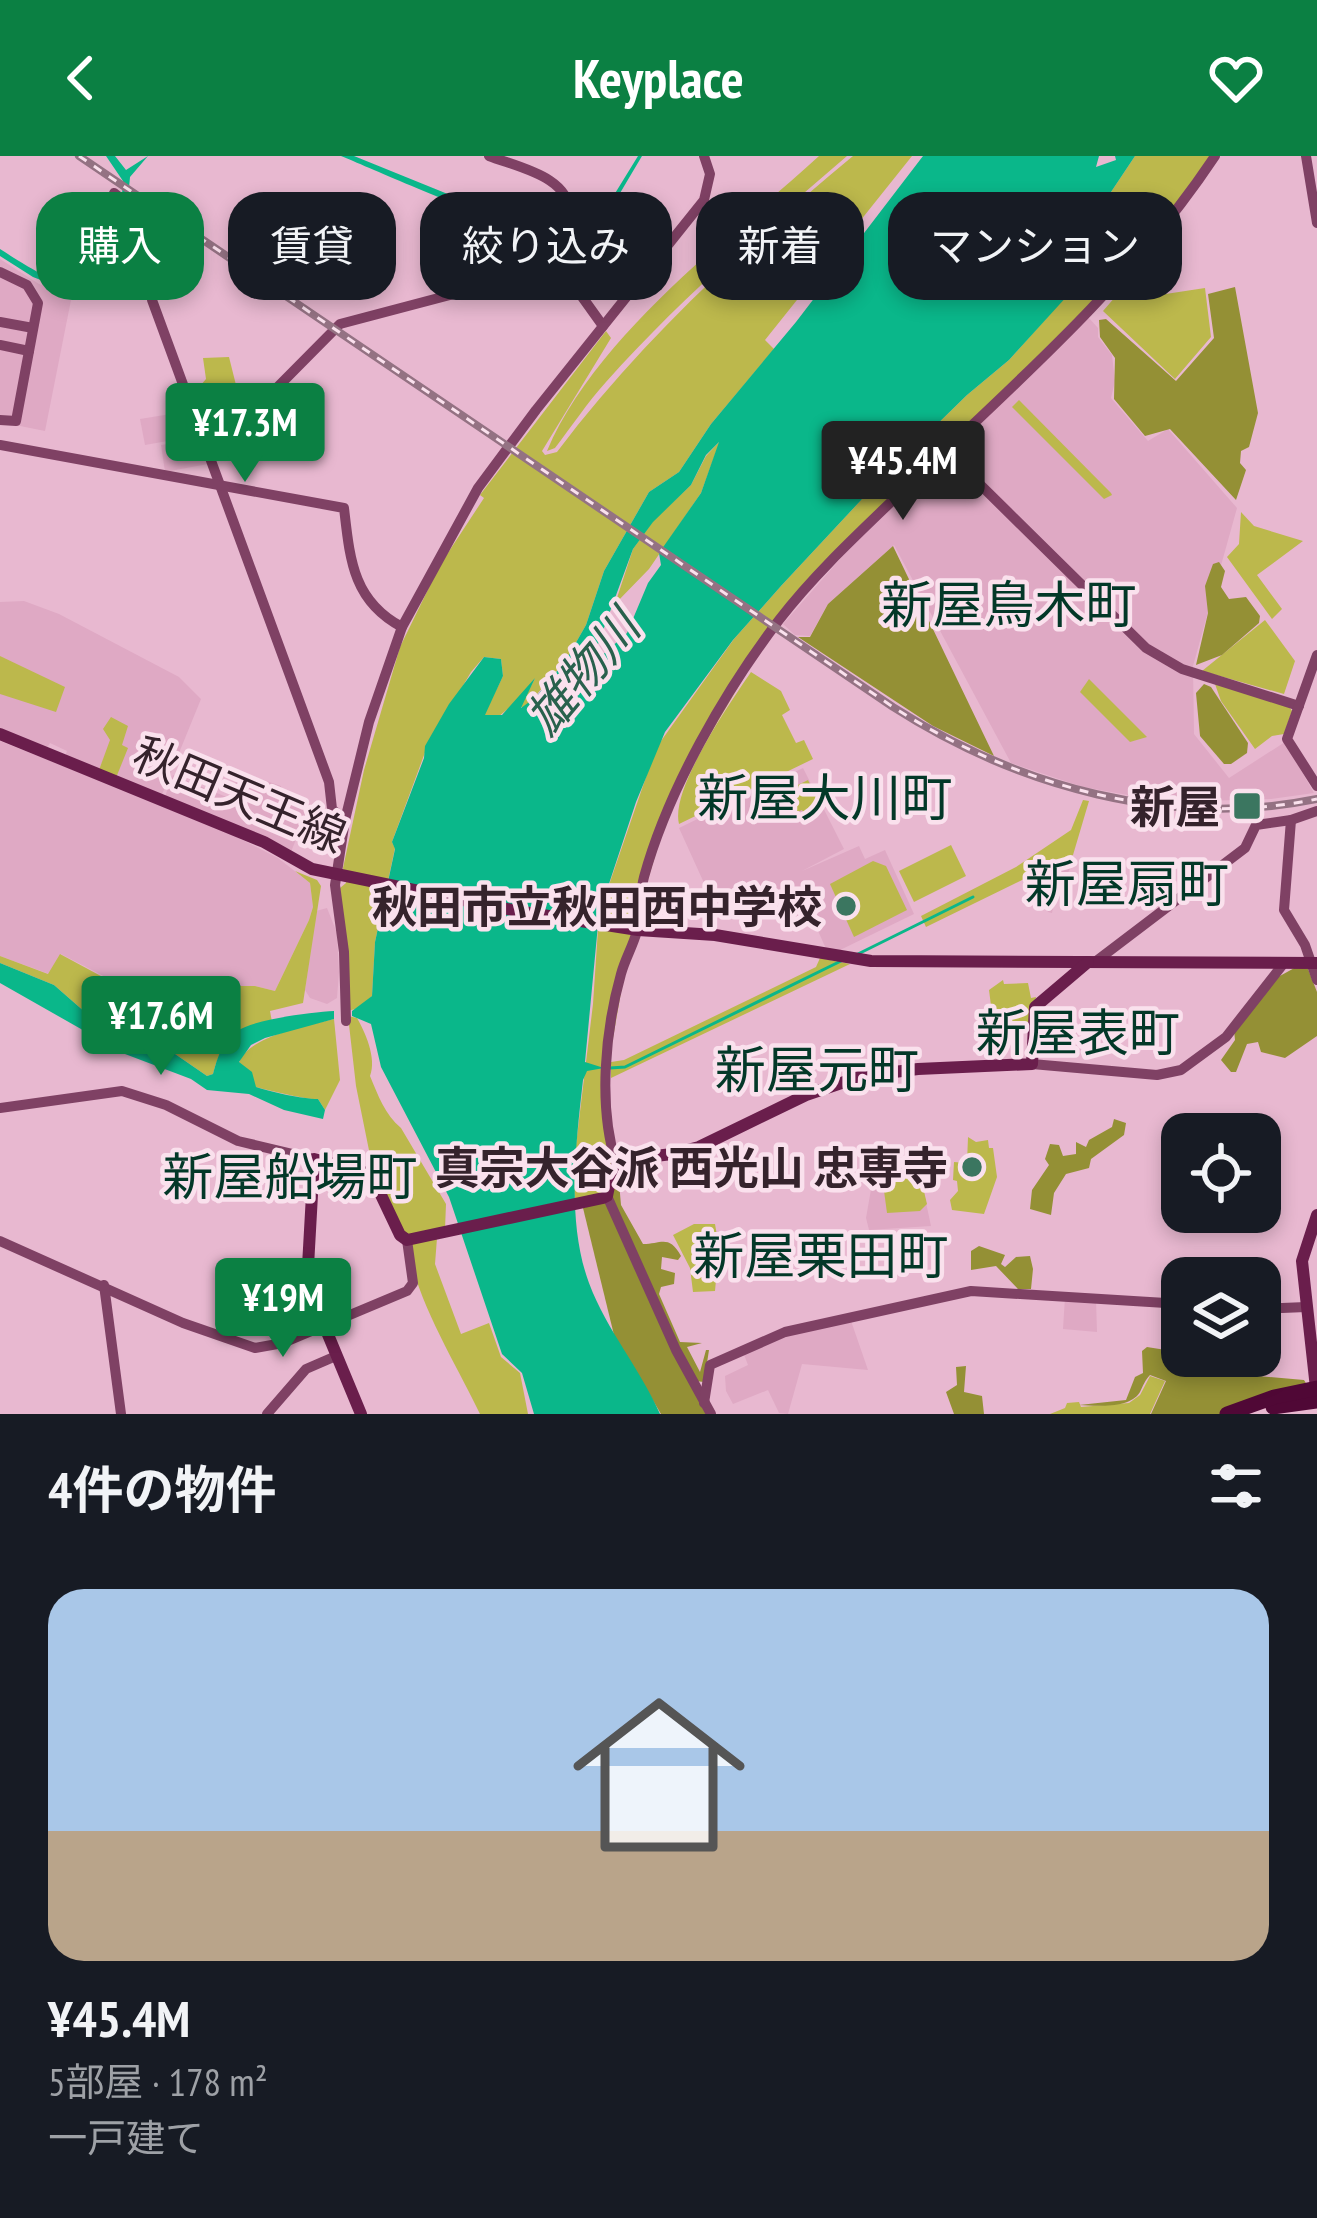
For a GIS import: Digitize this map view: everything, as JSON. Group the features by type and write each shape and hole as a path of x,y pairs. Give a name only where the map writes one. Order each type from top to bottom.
{"highway":[{"path":"1227,1414 1315,1399"},
{"path":"1247,1414 1315,1399"},
{"path":"1270,1414 1315,1399"}],"main road":[{"name":"秋田天王線","path":"0,734 265,842 312,869 353,880 630,928 715,934 846,958 1314,963"},
{"path":"361,1414 306,1277 314,1159 371,1174 402,1238 409,1240 605,1197 616,1163 699,1147 806,1095 862,1076 1032,1064 1035,1007 1091,962"},
{"path":"1315,1399 1302,1261 1317,1215"}],"street":[{"path":"489,156 561,192"},
{"path":"345,1015 337,876 345,820 373,708 403,627 478,488 704,200 710,184 704,156"},
{"path":"616,1163 607,1084 608,1045 630,928 657,840 733,687 780,620 1089,311 1169,220 1215,156"},
{"path":"1306,156 1317,224"},
{"path":"0,272 33,291 38,303 16,421 0,420"},
{"path":"153,300 329,782 332,809 345,820"},
{"path":"204,437 238,428 340,324 431,300"},
{"path":"584,300 603,326"},
{"path":"0,322 33,328"},
{"path":"0,345 29,351"},
{"path":"0,445 344,508 362,592 377,611 403,627"},
{"path":"945,450 1146,648 1182,668 1299,706"},
{"path":"1317,655 1288,743 1317,786"},
{"path":"1091,962 1246,848 1256,825 1317,811"},
{"path":"1291,820 1284,910 1314,963 1317,980"},
{"path":"1032,1064 1156,1075 1181,1070 1226,1036 1284,963"},
{"path":"0,1108 122,1091 166,1105 238,1141 314,1159"},
{"path":"605,1197 708,1408"},
{"path":"0,1241 243,1346 277,1345 411,1288 409,1240"},
{"path":"104,1286 121,1414"},
{"path":"708,1408 710,1365 785,1332 946,1295 985,1291 1161,1303"},
{"path":"1281,1308 1306,1307"},
{"path":"267,1414 306,1369 336,1356"}],"shaded area":[{"path":"819,156 847,156 805,192 778,192"},
{"path":"853,156 912,156 864,216 864,192 811,192"},
{"path":"1135,156 1212,156 1182,199 1182,192 1111,192"},
{"path":"0,259 36,282 36,300 71,300 45,431 0,422"},
{"path":"696,265 696,291 599,390 555,448 547,451 597,368 659,300 672,300 672,287"},
{"path":"1235,287 1258,413 1249,447 1241,451 1240,463 1246,470 1236,500 1170,429 1145,436 1114,399 1115,358 1100,337 1099,320 1106,319 1176,381 1214,338 1208,294"},
{"path":"1205,288 1211,337 1175,379 1103,311 1113,300 1182,300 1182,292"},
{"path":"696,295 696,300 797,300 765,340 774,349 711,424 679,472 649,492 604,571 586,625 566,660 526,707 520,707 535,678 521,698 498,717 484,715 503,676 501,659 484,657 471,672 427,747 392,842 395,848 375,942 372,996 362,1007 348,1011 340,888 346,883 343,868 364,770 400,647 440,565 484,498 480,495 606,331 611,338 542,451 545,455 557,452"},
{"path":"1063,300 1095,300 778,620 673,797 635,922 626,933 631,935 605,1084 611,1165 605,1194 575,1200 573,1170 599,914 656,748 734,639 781,586 877,483 1009,360"},
{"path":"1088,317 1112,355 1115,381 1111,398 1148,441 1168,429 1237,508 1193,666 1194,734 1229,778 1285,742 1314,793 1202,801 1139,797 1083,787 1011,763 894,545 828,604 810,636 795,635 783,624 870,525"},
{"path":"229,357 237,389 215,392 202,403 194,393 206,379 203,358"},
{"path":"1019,400 1112,495 1104,499 1012,407"},
{"path":"189,411 196,436 145,445 140,419"},
{"path":"198,439 208,464 165,472 161,445"},
{"path":"720,441 701,493 649,569 615,604 633,549 653,521 691,485"},
{"path":"1241,512 1254,526 1303,541 1257,575 1282,609 1272,619 1227,557 1239,544"},
{"path":"893,546 994,756 933,726 798,637 810,637 828,604"},
{"path":"1219,562 1225,571 1221,587 1229,599 1246,597 1260,616 1259,623 1222,655 1196,665 1208,613 1205,586 1213,564"},
{"path":"24,601 59,614 179,677 201,699 161,797 116,778 127,748 111,740 99,770 65,757 67,751 50,743 46,749 0,730 0,602"},
{"path":"1265,620 1295,661 1284,694 1202,671"},
{"path":"0,656 65,687 56,712 0,694"},
{"path":"751,672 781,691 790,710 782,715 796,743 804,740 813,759 679,824 692,769"},
{"path":"1089,679 1147,737 1130,742 1080,692"},
{"path":"1204,684 1211,687 1248,743 1247,753 1231,764 1224,764 1200,736 1196,693"},
{"path":"1215,684 1289,706 1292,711 1284,734 1272,736 1255,749 1221,701"},
{"path":"111,717 128,726 122,745 128,748 116,778 99,770 110,740 103,729"},
{"path":"0,741 215,826 278,858 310,883 313,907 309,920 275,991 255,986 188,986 177,1010 167,1009 61,954 49,974 0,956"},
{"path":"803,768 844,849 802,871 859,846 865,859 885,850 914,914 836,952 827,951 815,924 779,917 781,899 775,884 727,908 714,905 679,828"},
{"path":"240,772 281,786 284,801 308,809 291,852 164,799 173,775 229,798"},
{"path":"808,780 823,810 806,818 802,810 777,822 767,800"},
{"path":"1083,800 1089,801 1073,855 926,927 921,916 1016,867 1071,830"},
{"path":"951,845 966,876 914,902 899,871"},
{"path":"1068,859 1072,865 1052,913 1048,912 1032,879"},
{"path":"873,861 886,866 907,910 854,937 830,884"},
{"path":"295,871 321,886 303,1003 270,1011 272,1022 234,1038 221,1052 213,1074 207,1076 162,1045 141,1038 155,1005 177,1010 188,986 255,986 275,991 313,907 310,883"},
{"path":"327,908 337,933 339,972 337,998 327,1004 310,998 305,990 316,911"},
{"path":"60,954 153,1004 139,1037 86,1013 54,985 0,963 0,956 48,974"},
{"path":"820,958 850,964 611,1078 611,1062 624,1060 816,967"},
{"path":"1298,966 1308,969 1317,992 1317,1036 1285,1058 1261,1052 1258,1042 1247,1044 1236,1072 1231,1072 1221,1060 1235,1040 1234,1030 1278,977"},
{"path":"1003,980 1004,984 1028,983 1031,998 1036,997 1032,1022 993,1021 989,990"},
{"path":"348,1016 357,1018 366,1038 370,1076 382,1104 446,1204 445,1229 408,1238 374,1175"},
{"path":"334,1019 340,1080 325,1110 318,1099 255,1087 239,1063 266,1039"},
{"path":"1114,1119 1126,1123 1124,1135 1091,1159 1089,1168 1066,1174 1054,1193 1051,1215 1030,1209 1032,1190 1049,1165 1045,1159 1050,1144 1059,1145 1063,1156 1076,1154 1076,1142 1086,1147 1089,1140 1112,1127"},
{"path":"968,1137 976,1142 988,1140 993,1148 997,1177 984,1214 952,1210 950,1200 958,1191 954,1162 967,1163"},
{"path":"618,1171 621,1205 643,1244 668,1243 681,1256 678,1260 662,1257 661,1269 675,1273 674,1284 661,1287 659,1294 680,1342 702,1343 687,1347 700,1372 709,1350 704,1382 695,1381 610,1195"},
{"path":"882,1176 921,1179 927,1204 920,1211 887,1213"},
{"path":"906,1176 907,1180 921,1179 931,1226 869,1230 866,1218 873,1178"},
{"path":"606,1201 707,1414 661,1414 614,1335 583,1208"},
{"path":"694,1224 715,1224 719,1247 715,1291 693,1292 690,1268 673,1235"},
{"path":"437,1238 435,1264 461,1334 489,1323 501,1357 520,1373 528,1414 480,1414 427,1307 412,1263 409,1244"},
{"path":"979,1246 1005,1255 1001,1264 1005,1267 1016,1257 1030,1256 1031,1289 1018,1289 996,1266 971,1270 971,1251"},
{"path":"1065,1297 1096,1299 1097,1332 1063,1329"},
{"path":"850,1318 868,1370 802,1364 788,1414 779,1413 768,1390 733,1404 725,1376 748,1365 743,1352 765,1341"},
{"path":"1161,1349 1161,1377 1269,1377 1304,1380 1307,1385 1221,1414 1151,1414 1166,1381 1150,1375 1129,1401 1079,1405 1126,1400 1135,1377 1143,1373 1142,1351"},
{"path":"966,1366 964,1392 982,1396 984,1414 954,1414 946,1392 957,1385 956,1367"},
{"path":"1150,1376 1165,1381 1150,1414 1050,1414 1067,1403 1079,1402 1081,1407 1129,1403 1140,1395"}],"water":[{"path":"106,156 115,156 126,170 148,156 130,177 129,192 122,192 123,181"},
{"path":"341,156 354,156 443,192 426,192"},
{"path":"638,156 642,156 621,192 616,192"},
{"path":"923,156 1099,156 1096,167 1116,160 1115,156 1135,156 1111,192 895,192"},
{"name":"雄物川","path":"888,202 888,300 1064,300 1009,360 877,483 781,586 733,640 665,732 599,914 585,1062 604,1068 587,1071 583,1080 575,1182 577,1234 589,1283 660,1414 534,1414 522,1373 502,1354 449,1197 381,1067 371,1024 352,1016 352,1011 372,996 375,942 395,849 392,842 425,746 449,704 484,657 501,659 503,676 485,715 502,715 535,678 521,708 536,697 586,625 604,571 649,492 679,472 711,424 813,300 864,300 864,233","holes":["719,442 701,493 659,553 661,565 627,633 590,666 633,549 691,485 706,455"]},
{"path":"0,249 33,269 36,278 0,256"},
{"path":"0,963 54,985 86,1013 162,1045 207,1076 213,1074 224,1044 237,1031 270,1020 334,1011 334,1019 251,1045 239,1062 252,1072 256,1087 318,1099 325,1110 323,1119 284,1110 249,1094 207,1090 191,1079 125,1054 0,983"}],"waterway":[{"path":"858,954 973,897"},
{"path":"610,1068 625,1067 843,960"}],"railway":[{"path":"79,156 941,735 1043,779 1151,804 1206,809 1317,799"}],"place":[{"name":"新屋","path":"1247,806"},
{"name":"秋田市立秋田西中学校","path":"846,906"},
{"name":"真宗大谷派 西光山 忠専寺","path":"972,1167"}],"district":[{"name":"新屋鳥木町","path":"1009,604"},
{"name":"新屋大川町","path":"825,797"},
{"name":"新屋扇町","path":"1127,883"},
{"name":"新屋表町","path":"1078,1032"},
{"name":"新屋元町","path":"817,1069"},
{"name":"新屋船場町","path":"290,1176"},
{"name":"新屋栗田町","path":"821,1255"}]}
